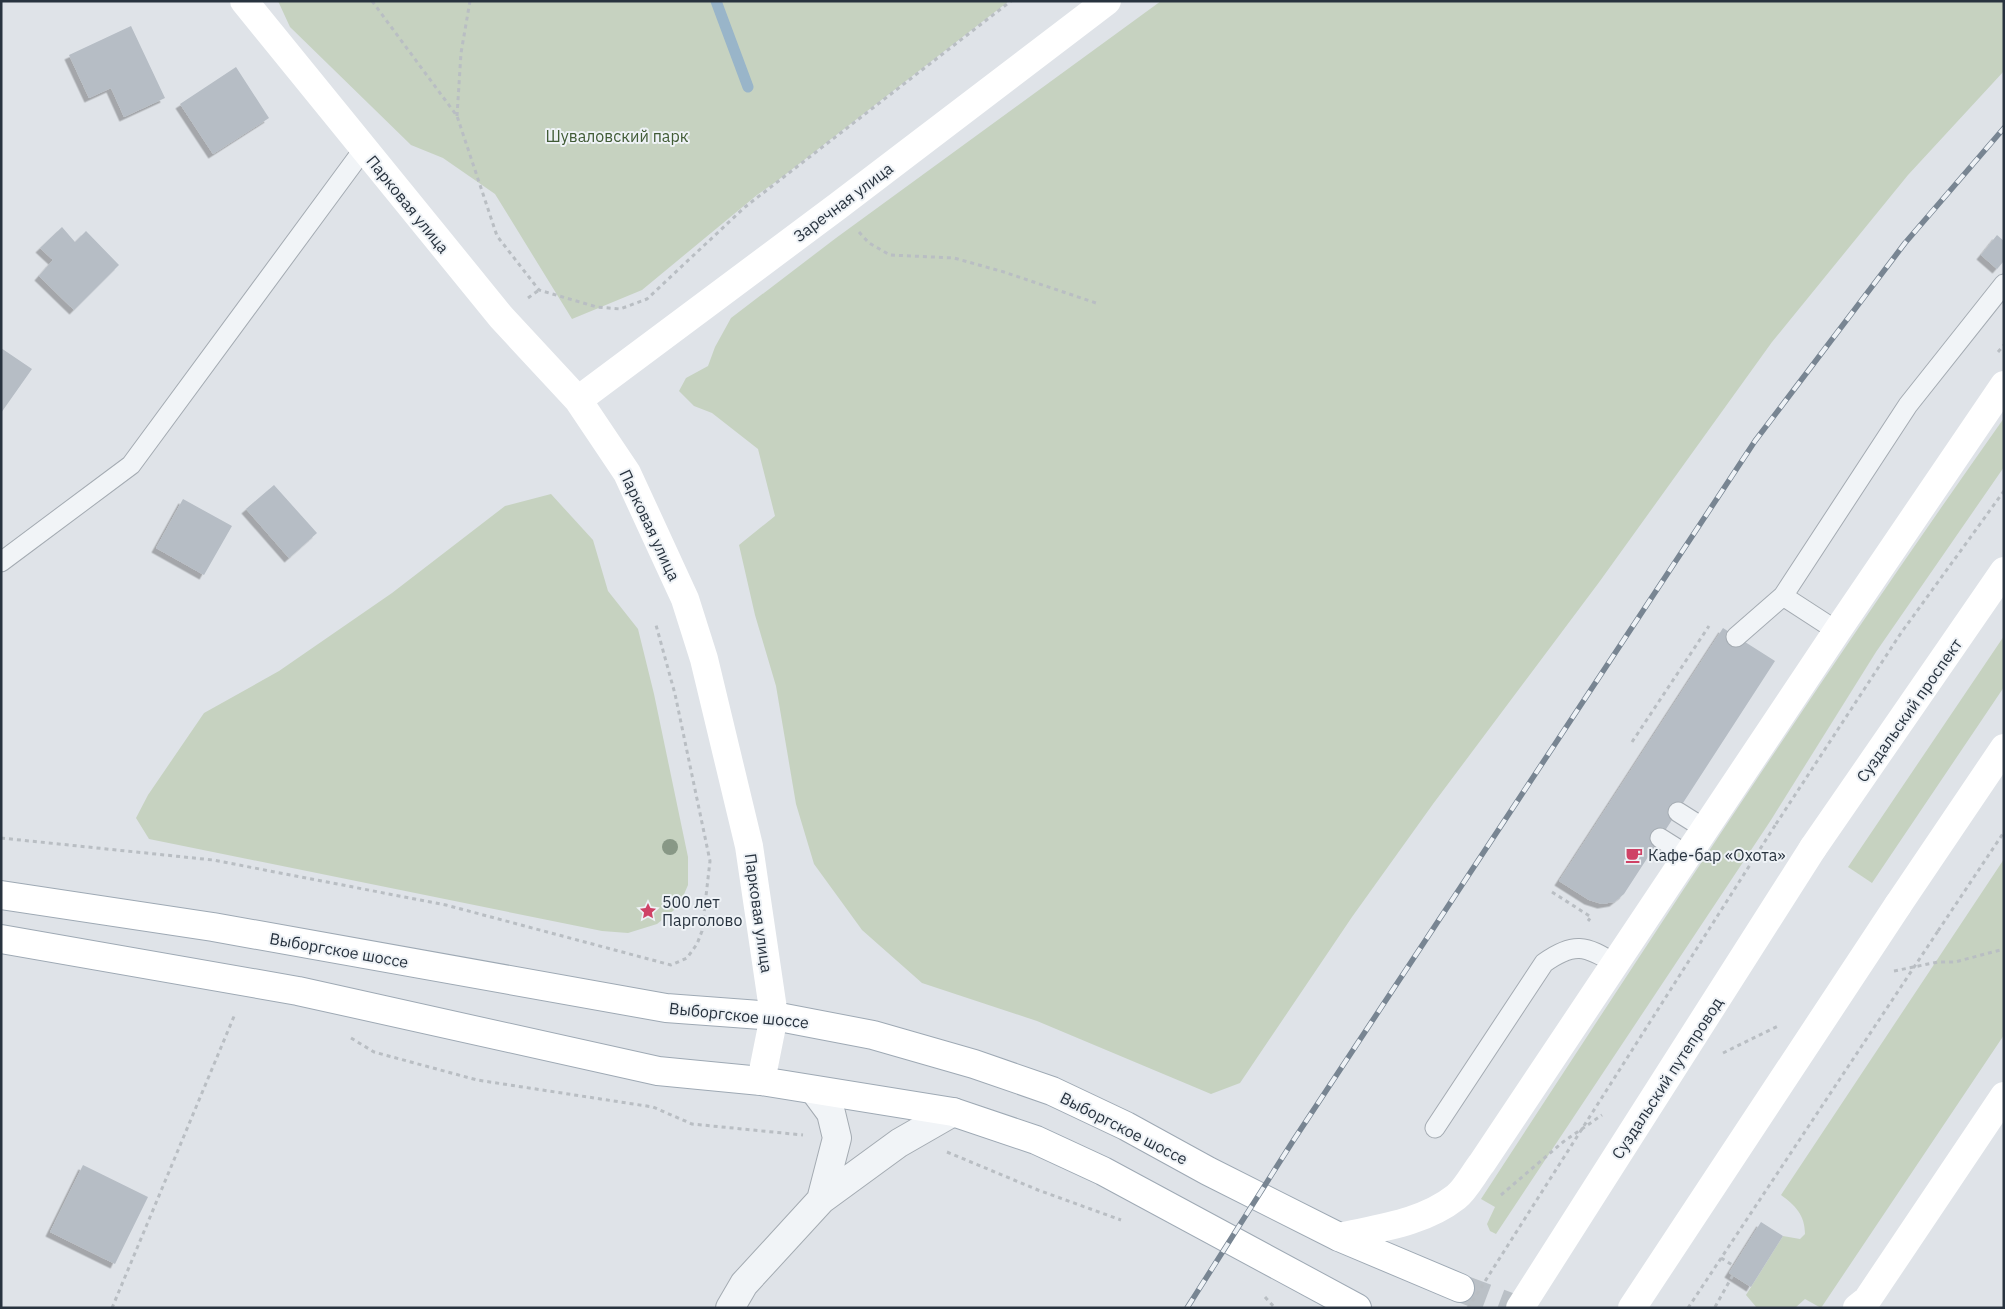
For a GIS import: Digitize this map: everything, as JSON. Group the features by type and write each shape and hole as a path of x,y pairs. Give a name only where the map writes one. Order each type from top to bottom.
{"main road":[{"name":"Парковая улица","path":"244,1 363,150 501,317 578,400 628,472 685,599 704,659 749,846 774,1016 761,1081"},
{"name":"Заречная улица","path":"578,400 838,206 1107,1"},
{"path":"1339,1236 1404,1222 1432,1213 1458,1196 1482,1163 2004,384"},
{"name":"Суздальский проспект","path":"1813,848 2004,571"},
{"path":"1632,1308 1898,904 2004,748"},
{"name":"Суздальский путепровод","path":"1520,1308 1813,848"},
{"name":"Выборгское шоссе","path":"1,895 213,927 666,1008 774,1016 873,1035 974,1064 1052,1091 1126,1126 1208,1171 1464,1298"},
{"path":"1,939 298,991 658,1070 761,1081 953,1112 1036,1140 1103,1171 1358,1308"},
{"path":"1863,1305 2004,1096"},
{"path":"1313,1285 1327,1308"}],"street":[{"path":"814,1090 831,1113 837,1138 821,1200"},
{"path":"730,1308 744,1284 821,1200 899,1143 953,1112"}],"lane":[{"path":"1,562 130,465 363,150"},
{"path":"1736,636 1783,596 1908,405 2004,284"},
{"path":"1783,596 1837,631"},
{"path":"1678,812 1705,828"},
{"path":"1660,838 1687,855"},
{"path":"1435,1128 1544,963 1559,952 1578,948 1594,950 1615,964"}],"path":[{"path":"372,1 457,116 497,236 539,290 597,307 620,309 647,299 746,207 1010,1"},
{"path":"457,116 461,53 470,1"},
{"path":"838,206 869,244 890,255 954,258 1096,302"},
{"path":"501,317 539,290"},
{"path":"1464,1298 1901,633 2004,491"},
{"path":"1,838 213,860 446,905 671,965 687,958 697,944 702,931 710,861 675,694 656,622"},
{"path":"1632,742 1710,624"},
{"path":"1688,1308 2004,832"},
{"path":"1552,892 1591,917"},
{"path":"1893,972 1938,962 1955,962 2004,949"},
{"path":"112,1308 235,1016 243,981"},
{"path":"1715,1056 1786,1022"},
{"path":"374,1052 476,1080 653,1106 692,1124 837,1138"},
{"path":"1498,1198 1563,1142 1610,1110"},
{"path":"946,1152 1038,1190 1128,1223"},
{"path":"1721,1258 1734,1266"},
{"path":"1715,1307 1733,1276"}],"green space":[{"name":"Шуваловский парк","path":"278,1 1009,1 757,195 642,290 572,319 495,194 443,158 411,145 290,27"},
{"path":"1161,1 2004,1 2004,71 1908,175 1772,342 1600,581 1433,804 1352,917 1240,1083 1211,1094 1037,1021 922,983 862,930 814,864 796,804 776,686 755,615 739,545 775,516 758,449 712,413 694,406 679,391 686,378 708,366 715,347 731,318 836,238"},
{"path":"2004,418 2004,467 1876,652 1771,820 1496,1234 1490,1231 1487,1224 1495,1207 1481,1199 1804,709"},
{"path":"551,494 593,540 608,591 638,629 654,694 688,857 688,885 679,906 657,924 628,933 602,931 149,839 136,818 148,795 204,713 279,671 392,593 505,506"},
{"path":"2004,636 2004,687 1872,883 1848,867"},
{"path":"2004,859 2004,1035 1821,1308 1805,1299 1795,1308 1757,1308 1746,1295 1783,1236 1800,1239 1805,1234 1805,1227 1798,1211 1781,1195"}],"building":[{"path":"131,26 165,98 124,117 111,88 89,98 69,55"},
{"path":"236,67 269,118 213,154 180,104"},
{"path":"62,227 75,242 86,231 119,265 74,310 39,276 53,260 40,248"},
{"path":"1997,235 2004,241 2004,261 1997,269 1981,255"},
{"path":"1,348 32,369 1,413"},
{"path":"274,485 317,533 289,558 246,509"},
{"path":"183,499 232,526 204,575 156,548"},
{"path":"1723,628 1775,661 1624,894 1614,902 1602,904 1589,900 1559,881"},
{"path":"83,1165 148,1197 115,1264 50,1232"},
{"path":"1761,1222 1783,1236 1751,1287 1729,1273"}],"waterway":[{"path":"716,1 748,87"}],"tunnel":[{"path":"1460,1288 1513,1308"}],"railway":[{"path":"1187,1308 1293,1141 1755,441 1905,243 2004,128"}],"place":[{"name":"Кафе-бар «Охота»","path":"1634,855"},
{"name":"500 лет Парголово","path":"648,911"}]}
